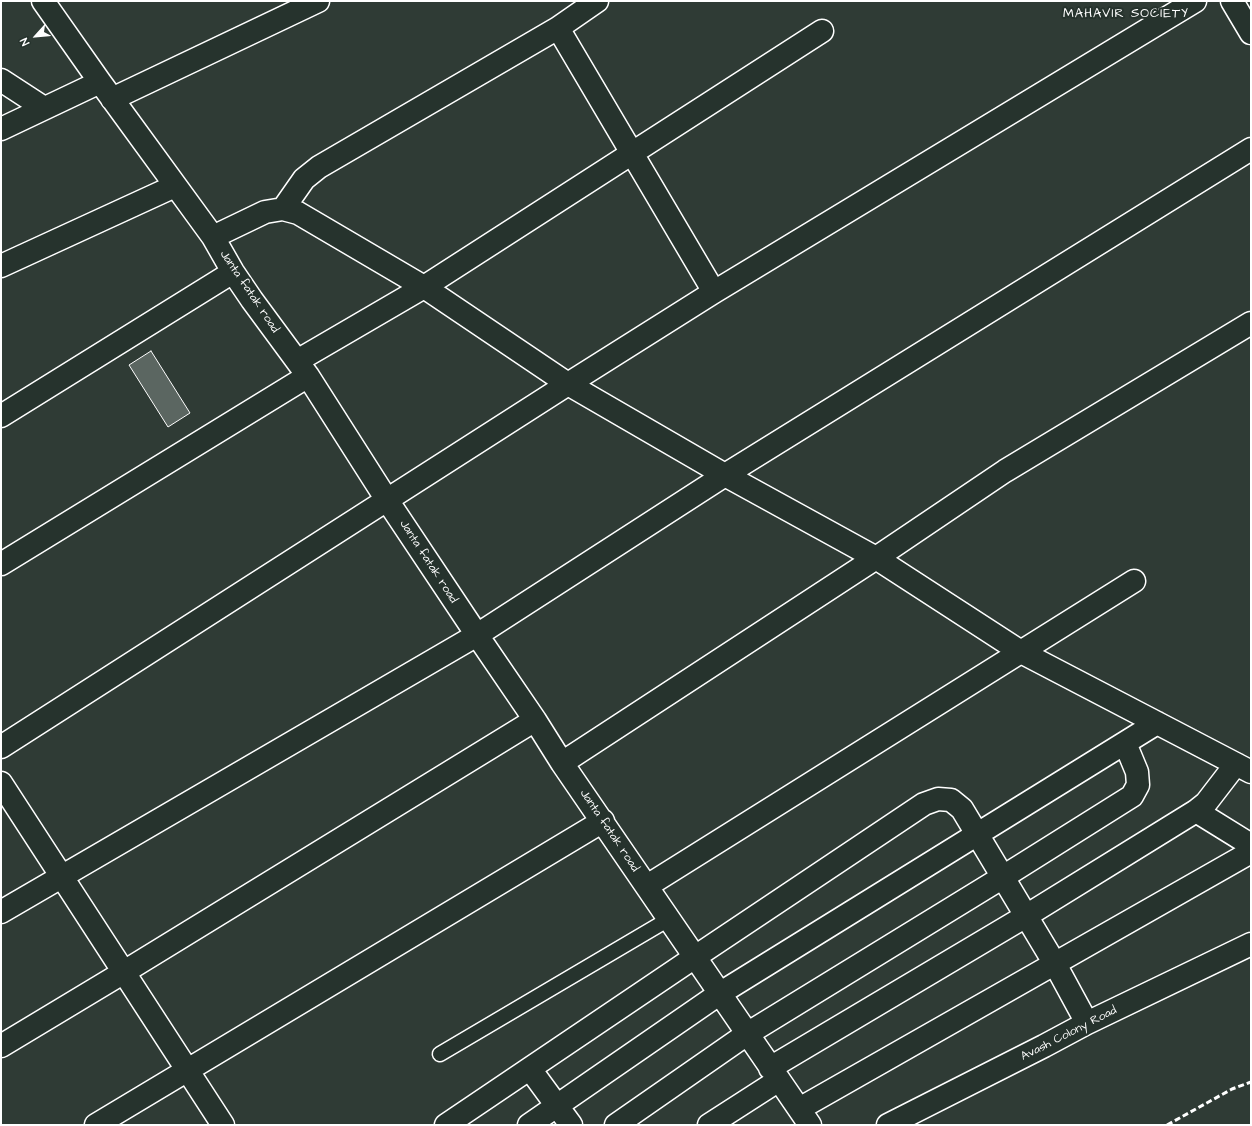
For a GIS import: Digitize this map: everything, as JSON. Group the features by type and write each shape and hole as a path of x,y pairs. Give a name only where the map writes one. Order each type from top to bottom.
{"street":[{"name":"Janta fatak road","path":"43,1 213,237 252,300 302,369 476,635 535,720 562,763 669,918 719,994 805,1117"},
{"path":"1,129 44,108 106,90 318,1"},
{"path":"283,209 304,179 319,168 558,28 597,1"},
{"path":"1,747 714,292 1196,1"},
{"path":"1232,1 1251,33"},
{"path":"558,28 714,292"},
{"path":"1,564 302,369 424,287 822,31"},
{"path":"1,80 44,108"},
{"path":"1,912 476,635 725,475 1251,149"},
{"path":"1,266 175,186"},
{"path":"213,237 265,212 283,209 298,213 424,287 568,384 725,475 876,558 1021,652 1243,768 1196,811 775,1074 710,1125"},
{"path":"1,416 234,272"},
{"path":"562,763 876,558 1005,471 1251,323"},
{"path":"647,886 1134,581"},
{"path":"1,1046 535,720"},
{"path":"529,1125 719,994 1157,724"},
{"path":"616,1125 747,1034 1132,796 1138,785 1137,772 1126,743"},
{"path":"1,782 223,1125"},
{"path":"446,1125 924,804 938,799 951,800 962,809 1055,964 1087,1023"},
{"path":"1196,811 1251,845"},
{"path":"96,1125 603,821"},
{"path":"805,1117 1055,964 1251,852"},
{"name":"Avash Colony Road","path":"888,1125 1087,1023 1251,944"},
{"path":"530,1069 571,1125"}],"lane":[{"path":"440,1054 669,918"}],"building":[{"path":"151,351 190,413 168,427 129,365"}],"railway":[{"path":"1167,1125 1232,1089 1251,1082"}],"district":[{"name":"MAHAVIR SOCIETY","path":"1126,14"}]}
